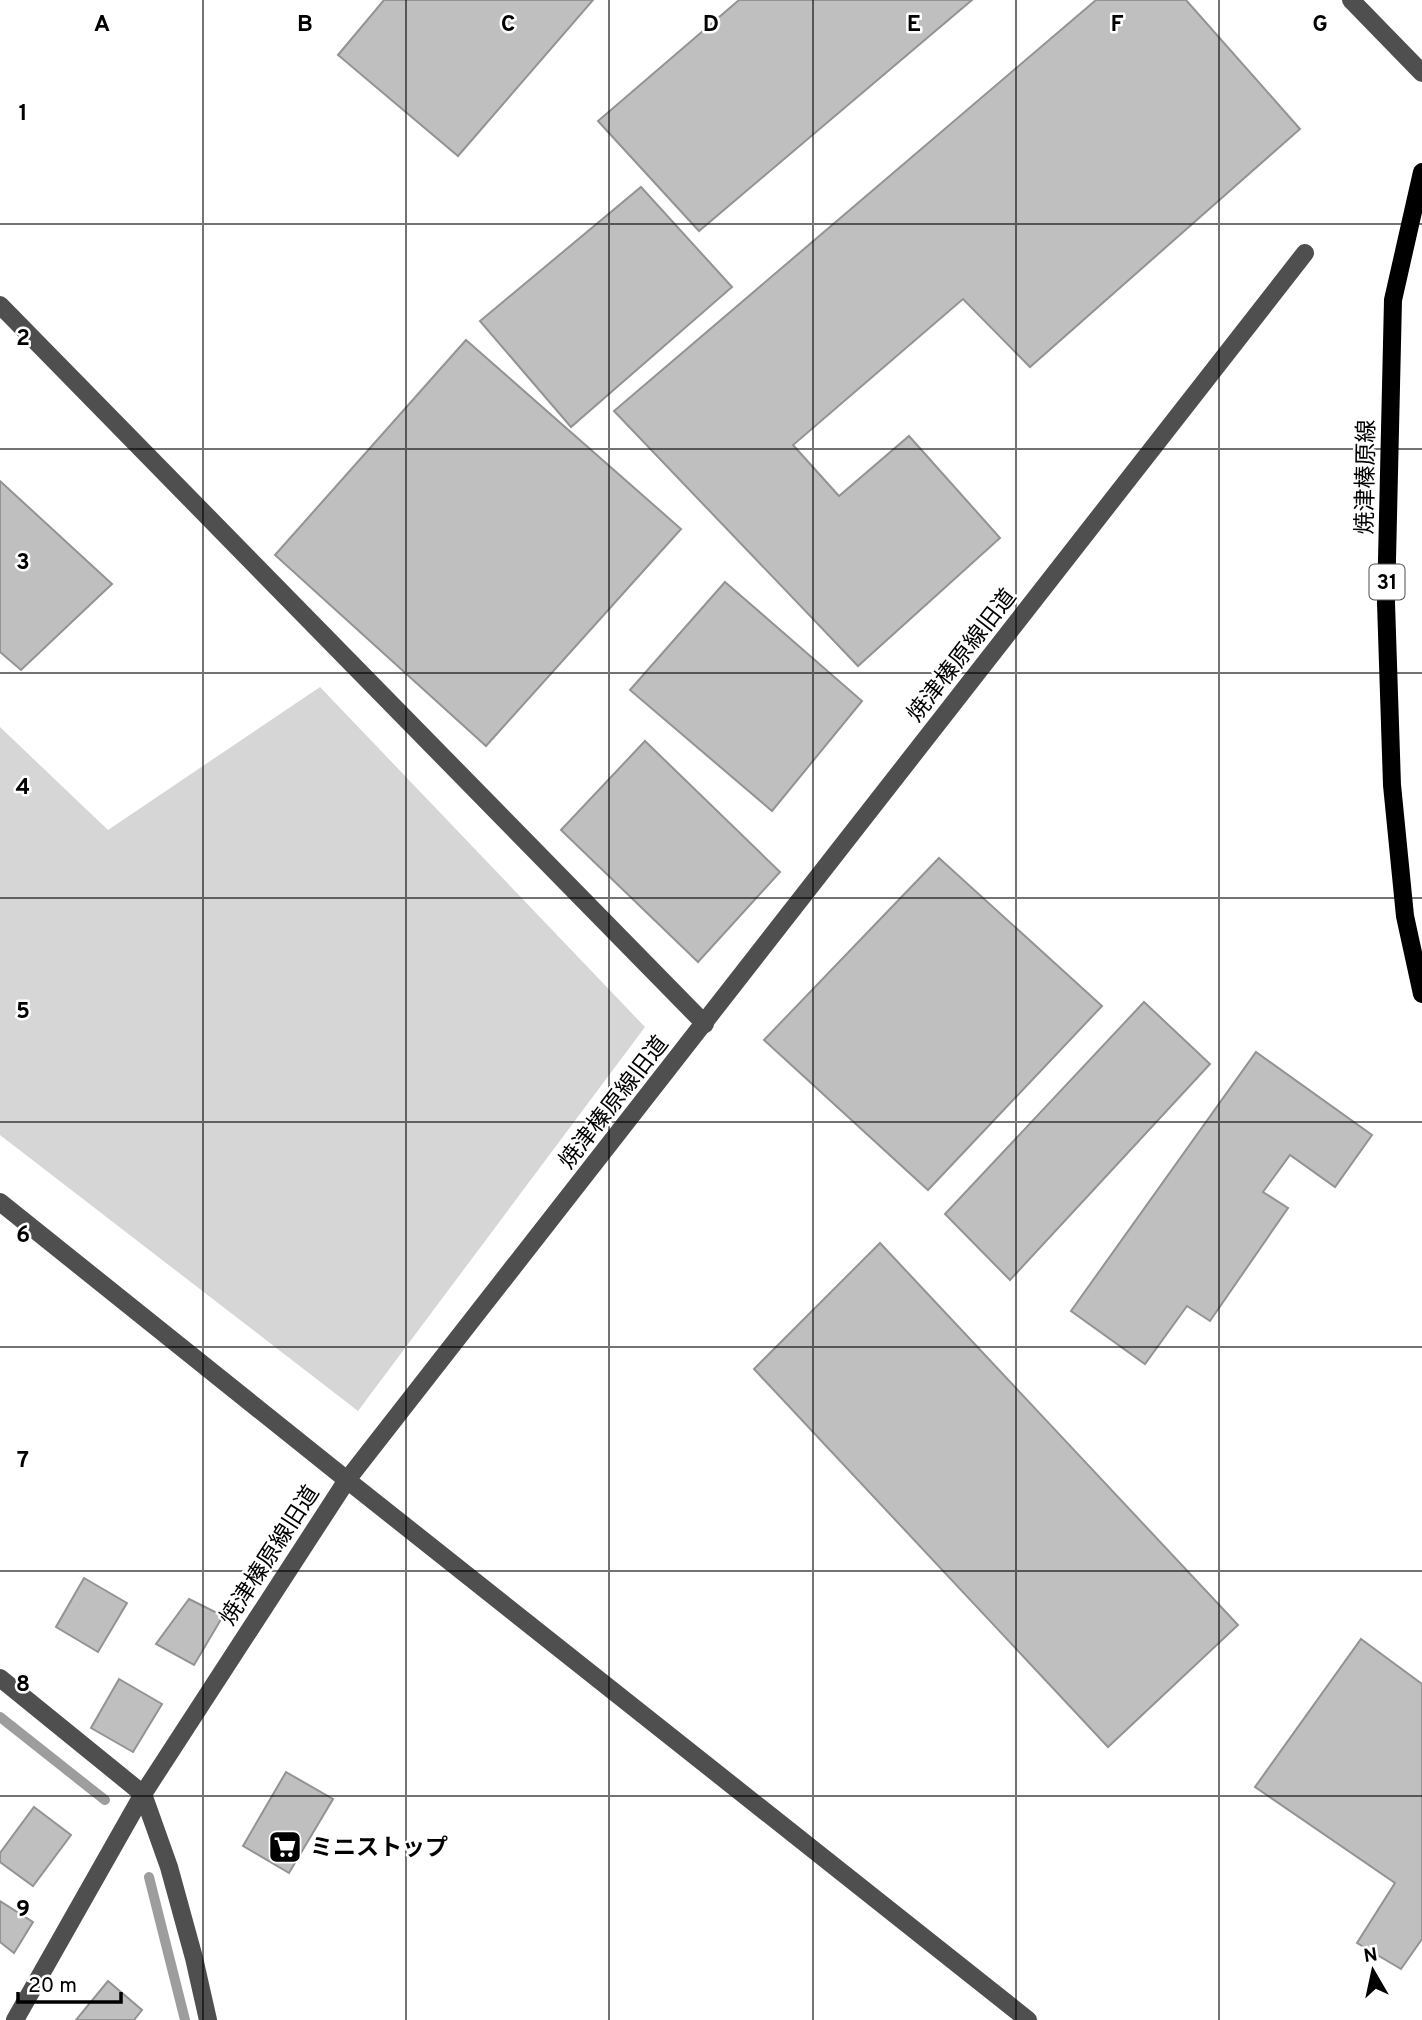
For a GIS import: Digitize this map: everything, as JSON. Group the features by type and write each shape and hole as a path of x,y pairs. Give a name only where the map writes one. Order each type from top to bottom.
{"main road":[{"name":"焼津榛原線","path":"1422,172 1393,300 1386,603 1392,785 1405,916 1422,994"}],"street":[{"path":"1351,0 1422,73"},
{"name":"焼津榛原線旧道","path":"15,2020 143,1794 347,1480 1305,253"},
{"path":"0,306 705,1024"},
{"path":"0,1202 1028,2020"},
{"path":"0,1678 143,1794 169,1867 208,2020"}],"shaded area":[{"path":"320,687 645,1027 358,1411 0,1135 0,727 108,830"}],"building":[{"path":"384,0 593,0 458,156 338,55"},
{"path":"739,0 972,0 699,231 598,121"},
{"path":"1096,0 1186,0 1300,129 1030,367 963,299 793,445 839,496 909,436 1000,538 858,666 614,411"},
{"path":"641,187 732,287 571,427 480,321"},
{"path":"466,340 681,529 486,746 275,555"},
{"path":"0,481 112,584 21,670 0,652"},
{"path":"725,582 862,701 772,811 630,690"},
{"path":"645,741 780,872 698,962 561,830"},
{"path":"939,858 1102,1006 928,1190 764,1040"},
{"path":"1144,1002 1210,1064 1010,1280 945,1214"},
{"path":"1256,1052 1372,1135 1335,1187 1290,1155 1263,1192 1288,1208 1210,1321 1187,1306 1145,1364 1071,1311"},
{"path":"880,1243 1238,1625 1108,1747 754,1369"},
{"path":"84,1578 127,1603 98,1652 56,1627"},
{"path":"189,1599 223,1616 194,1665 156,1644"},
{"path":"1361,1639 1422,1684 1422,1939 1401,1969 1357,1943 1395,1883 1255,1787"},
{"path":"119,1679 162,1704 133,1752 91,1728"},
{"path":"286,1772 333,1799 289,1873 243,1846"},
{"path":"34,1807 71,1835 33,1886 0,1862 0,1853"},
{"path":"0,1901 33,1922 14,1953 0,1942"},
{"path":"108,1981 142,2010 134,2020 76,2020"}],"waterway":[{"path":"0,1717 105,1800"},
{"path":"149,1877 185,2020"}],"place":[{"name":"ミニストップ","path":"285,1847"}]}
